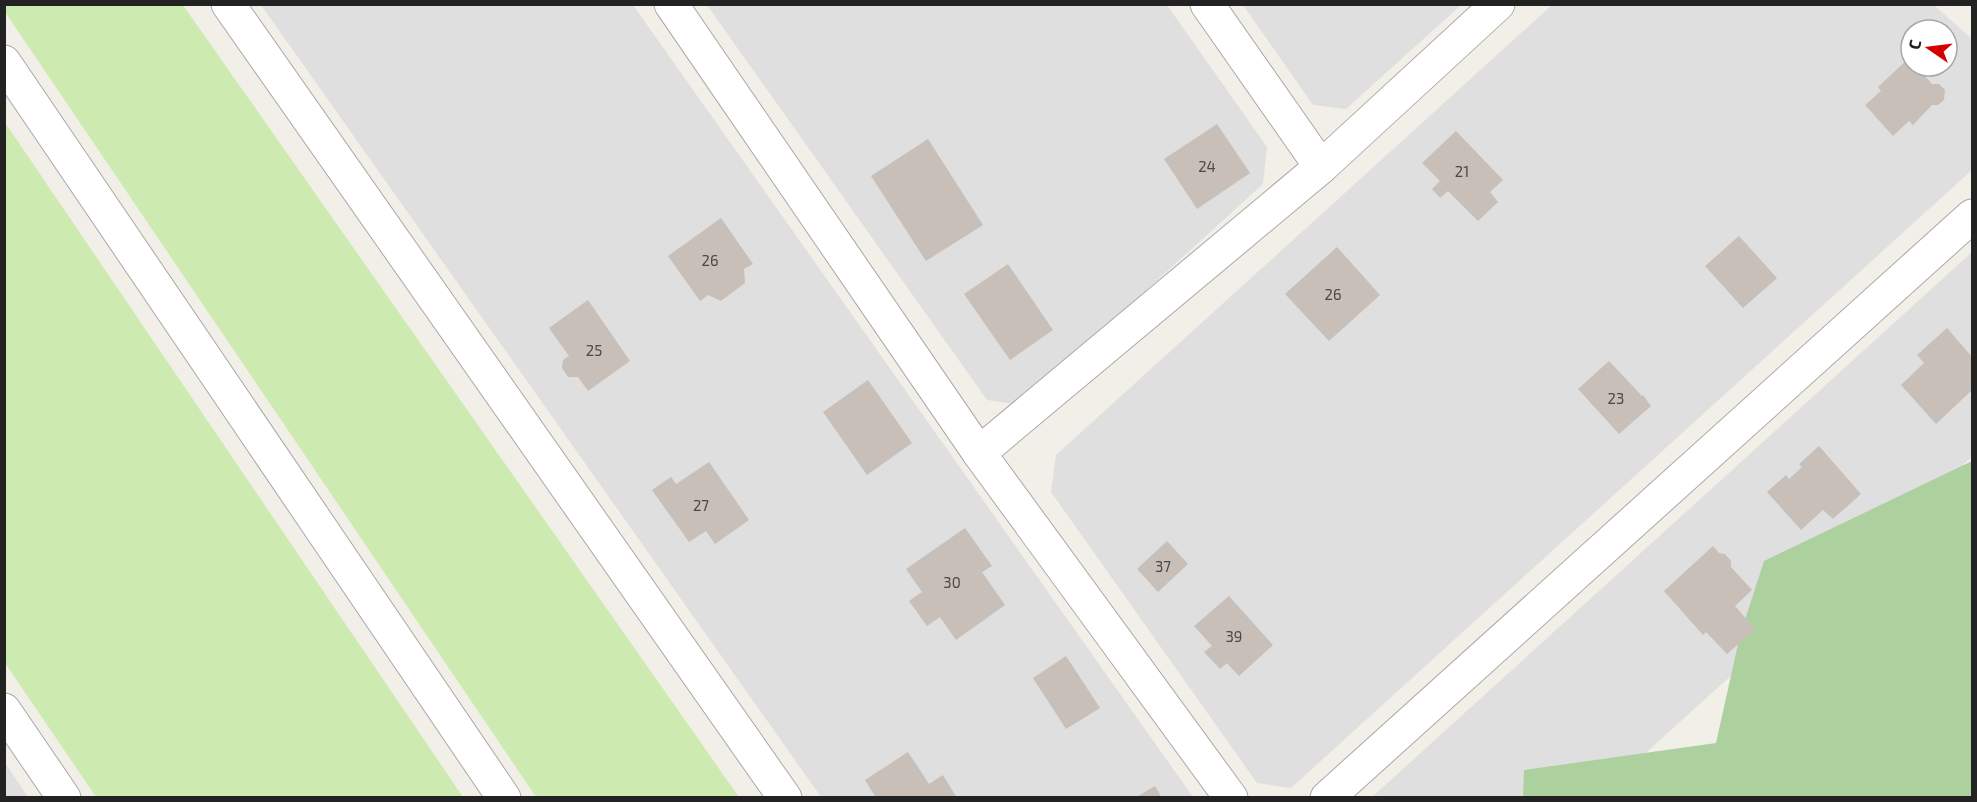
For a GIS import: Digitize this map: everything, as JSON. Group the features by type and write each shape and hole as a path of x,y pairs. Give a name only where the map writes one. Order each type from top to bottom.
{"street":[{"path":"228,4 785,798"},
{"path":"671,4 979,453 1231,798"},
{"path":"1207,4 1321,167"},
{"path":"979,453 1321,167 1498,4"},
{"path":"4,62 504,798"},
{"path":"1327,798 1972,216"},
{"path":"4,710 64,798"}],"shaded area":[{"path":"261,5 633,5 1193,797 821,797"},
{"path":"707,5 1167,5 1267,147 1263,184 1020,405 987,400"},
{"path":"1243,5 1461,5 1346,109 1313,105"},
{"path":"1552,5 1934,5 1949,18 1899,18 1899,78 1959,78 1959,27 1972,39 1972,170 1291,788 1257,783 1051,492 1056,455"},
{"path":"1972,252 1972,457 1819,596 1597,797 1371,798"},
{"path":"5,763 28,797 5,797"}],"green space":[{"path":"4,5 183,5 739,797 536,797 5,12"},
{"path":"4,121 463,797 96,797 5,663"},
{"path":"1972,461 1972,797 1523,798 1524,770 1716,743 1740,635 1764,561"}],"building":[{"path":"1899,67 1899,78 1927,78 1932,84 1939,84 1945,90 1944,100 1938,105 1932,105 1913,125 1909,121 1893,136 1865,105 1881,91 1878,87"},
{"path":"1217,124 1250,173 1197,209 1164,159"},
{"path":"1456,131 1503,180 1490,192 1498,202 1478,221 1448,191 1440,198 1432,189 1440,181 1422,163"},
{"path":"928,139 983,225 926,261 871,176"},
{"path":"721,218 753,264 744,269 745,283 721,301 708,295 700,301 668,256"},
{"path":"1739,236 1777,278 1743,308 1705,266"},
{"path":"1337,247 1380,295 1329,341 1285,294"},
{"path":"1008,264 1053,330 1010,360 964,294"},
{"path":"588,300 630,361 588,391 578,377 568,377 562,368 563,360 569,356 549,328"},
{"path":"1947,328 1972,357 1972,390 1936,424 1901,385 1924,363 1917,355"},
{"path":"1609,361 1651,406 1619,434 1578,389"},
{"path":"868,380 912,443 867,475 823,412"},
{"path":"1819,446 1861,494 1833,519 1823,510 1801,530 1767,492 1786,475 1789,479 1802,467 1799,464"},
{"path":"709,462 749,520 715,544 706,531 689,542 652,490 671,477 676,484"},
{"path":"965,528 992,566 982,572 1005,605 956,640 940,617 927,626 909,601 922,592 906,569"},
{"path":"1167,541 1188,564 1158,592 1137,569"},
{"path":"1713,546 1719,553 1725,554 1731,561 1731,567 1752,590 1735,606 1755,629 1727,654 1706,632 1703,635 1664,591"},
{"path":"1229,596 1273,645 1239,676 1227,663 1220,669 1204,652 1212,646 1194,626"},
{"path":"1066,656 1100,708 1066,729 1033,678"},
{"path":"908,752 929,784 943,775 957,798 876,798 865,780"},
{"path":"1155,786 1162,798 1135,798"}]}
